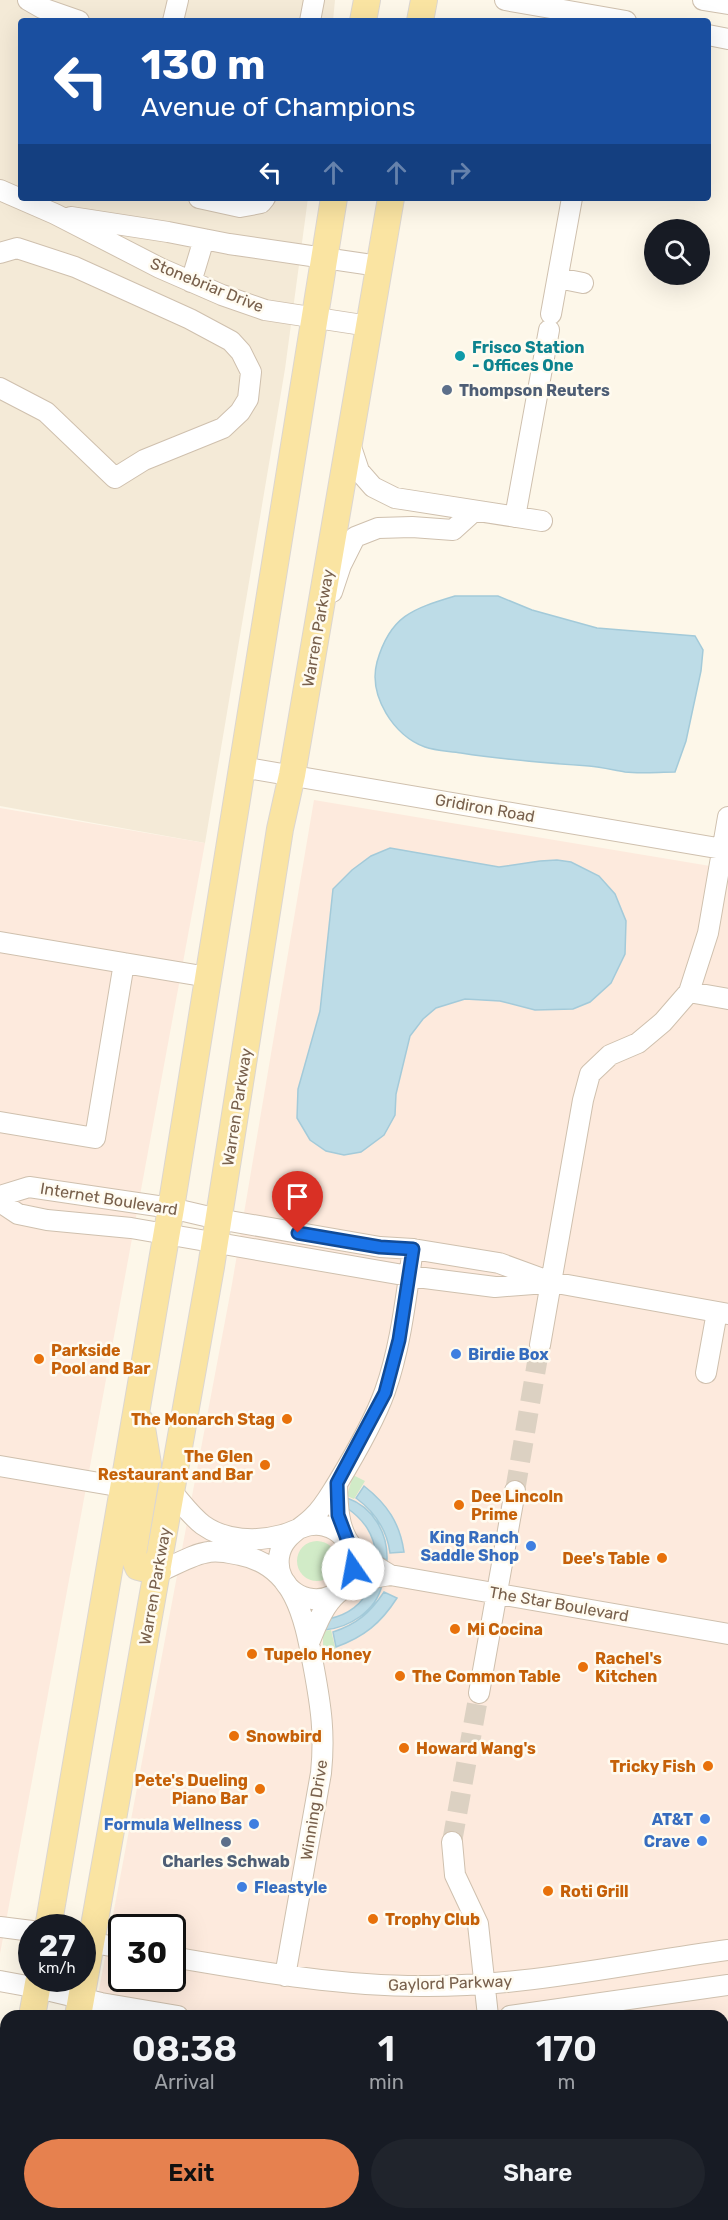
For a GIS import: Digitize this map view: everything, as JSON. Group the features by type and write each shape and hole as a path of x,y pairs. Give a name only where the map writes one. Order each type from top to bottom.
{"main road":[{"path":"364,18 367,0"},
{"path":"421,18 424,0"},
{"path":"50,1914 171,1208 334,201"},
{"name":"Warren Parkway","path":"91,1914 172,1492 280,830 316,640 390,201"},
{"path":"137,1405 148,1464 133,1554 138,1567 158,1572"},
{"path":"33,2010 37,1992"},
{"name":"Warren Parkway","path":"80,2007 81,1992"}],"street":[{"path":"28,0 42,8 70,18"},
{"path":"174,18 178,0"},
{"path":"311,18 314,0"},
{"path":"505,0 599,18"},
{"path":"703,0 728,4"},
{"path":"711,36 728,39"},
{"name":"Stonebriar Drive","path":"0,190 18,198"},
{"name":"Stonebriar Drive","path":"25,201 191,282 265,310 369,326"},
{"path":"213,201 240,207 262,201"},
{"path":"515,517 571,201"},
{"name":"Stonebriar Drive","path":"55,214 379,266"},
{"path":"191,282 204,239"},
{"path":"0,253 17,249 75,267 190,319 231,341 241,352 251,372 248,399 240,412 223,428 144,460 115,478 46,412 0,388"},
{"path":"558,278 583,283"},
{"path":"349,442 359,471 375,488 395,498 542,521"},
{"path":"316,640 341,566 355,537 378,528 412,527 453,530 474,511"},
{"name":"Gridiron Road","path":"241,767 725,849"},
{"path":"540,1345 583,1100 590,1074 610,1055 638,1043 663,1022 689,992 708,933 725,849 728,817"},
{"path":"0,942 208,977"},
{"path":"0,1122 95,1138 124,963"},
{"path":"689,992 728,999"},
{"name":"Internet Boulevard","path":"0,1196 29,1187 171,1208 216,1232"},
{"name":"Internet Boulevard","path":"0,1202 18,1214 45,1226 131,1228 166,1234 216,1232"},
{"path":"216,1232 413,1249 499,1263 551,1282 722,1313 706,1373"},
{"path":"216,1232 409,1276 495,1287 551,1282"},
{"path":"288,1587 279,1570 279,1556 283,1544 318,1512 337,1483 385,1393 399,1340 413,1249"},
{"path":"0,1466 123,1487"},
{"path":"309,1643 322,1611 348,1581 353,1569 353,1555 338,1515 337,1483"},
{"path":"479,1694 515,1491"},
{"path":"172,1492 204,1525 244,1547 298,1595 310,1599 322,1599 339,1592"},
{"path":"158,1572 208,1552 244,1547 309,1525 322,1525 334,1529 348,1542"},
{"name":"The Star Boulevard","path":"348,1542 363,1559 390,1575"},
{"name":"The Star Boulevard","path":"339,1592 363,1580 390,1575 728,1634"},
{"name":"Winning Drive","path":"285,1976 321,1773 323,1747 321,1710 309,1643 301,1609 288,1587"},
{"path":"452,1842 455,1875 478,1924 487,2010"},
{"path":"0,1927 18,1929"},
{"name":"Gaylord Parkway","path":"186,1959 345,1984 423,1986 540,1977 728,1950"},
{"path":"0,1982 18,1982"},
{"path":"551,2010 728,1984"},
{"path":"54,1992 80,2007 113,2010"}],"shaded area":[{"path":"0,0 335,0 333,18 18,18 18,201 308,201 285,369 205,843 0,806"},
{"path":"314,800 728,869 728,2010 95,2010 108,1942 108,1992 186,1992 186,1914 113,1914 232,1284"},
{"path":"0,808 205,843 0,1954"}],"green space":[{"path":"353,1475 365,1481 354,1499 347,1496"},
{"path":"317,1541 325,1542 331,1547 336,1553 336,1569 331,1575 325,1580 317,1581 309,1580 303,1575 298,1569 297,1561 298,1553 303,1547 309,1542"},
{"path":"331,1630 336,1651 323,1655 323,1631"}],"water":[{"path":"455,596 498,596 532,610 597,628 695,636 703,650 701,671 686,741 675,772 631,773 594,766 438,750 414,742 403,734 386,713 376,688 375,675 382,646 396,624 415,610"},
{"path":"390,848 499,867 540,861 571,862 599,876 615,894 626,921 625,954 611,983 590,1002 573,1009 535,1010 500,1001 465,999 436,1008 423,1019 410,1036 396,1094 395,1115 384,1135 361,1152 344,1155 326,1151 310,1140 297,1118 298,1089 320,1011 333,889 352,870 371,856"},
{"path":"364,1486 386,1507 396,1523 404,1552 390,1553 386,1536 379,1522 356,1498"},
{"path":"347,1498 364,1508 377,1522 385,1540 387,1560 376,1555 373,1540 367,1528 347,1508"},
{"path":"372,1585 382,1585 374,1603 368,1610 352,1622 324,1630 328,1619 354,1608"},
{"path":"384,1592 397,1598 385,1615 363,1634 336,1647 333,1632 362,1617"}],"tunnel":[{"path":"515,1491 540,1345"},
{"path":"452,1842 479,1693"}],"place":[{"name":"Frisco Station - Offices One","path":"460,356"},
{"name":"Thompson Reuters","path":"447,390"},
{"name":"Birdie Box","path":"456,1354"},
{"name":"Parkside Pool and Bar","path":"39,1359"},
{"name":"The Monarch Stag","path":"287,1419"},
{"name":"The Glen Restaurant and Bar","path":"265,1465"},
{"name":"Dee Lincoln Prime","path":"459,1505"},
{"name":"King Ranch Saddle Shop","path":"531,1546"},
{"name":"Dee's Table","path":"662,1558"},
{"name":"Mi Cocina","path":"455,1629"},
{"name":"Tupelo Honey","path":"252,1654"},
{"name":"Rachel's Kitchen","path":"583,1667"},
{"name":"The Common Table","path":"400,1676"},
{"name":"Snowbird","path":"234,1736"},
{"name":"Howard Wang's","path":"404,1748"},
{"name":"Tricky Fish","path":"708,1766"},
{"name":"Pete's Dueling Piano Bar","path":"260,1789"},
{"name":"AT&T","path":"705,1819"},
{"name":"Formula Wellness","path":"254,1824"},
{"name":"Crave","path":"702,1841"},
{"name":"Charles Schwab","path":"226,1842"},
{"name":"Fleastyle","path":"242,1887"},
{"name":"Roti Grill","path":"548,1891"},
{"name":"Trophy Club","path":"373,1919"}],"route":[{"path":"298,1233 380,1247 413,1249 399,1340 385,1393 337,1483 338,1515 353,1555 353,1569"}]}
